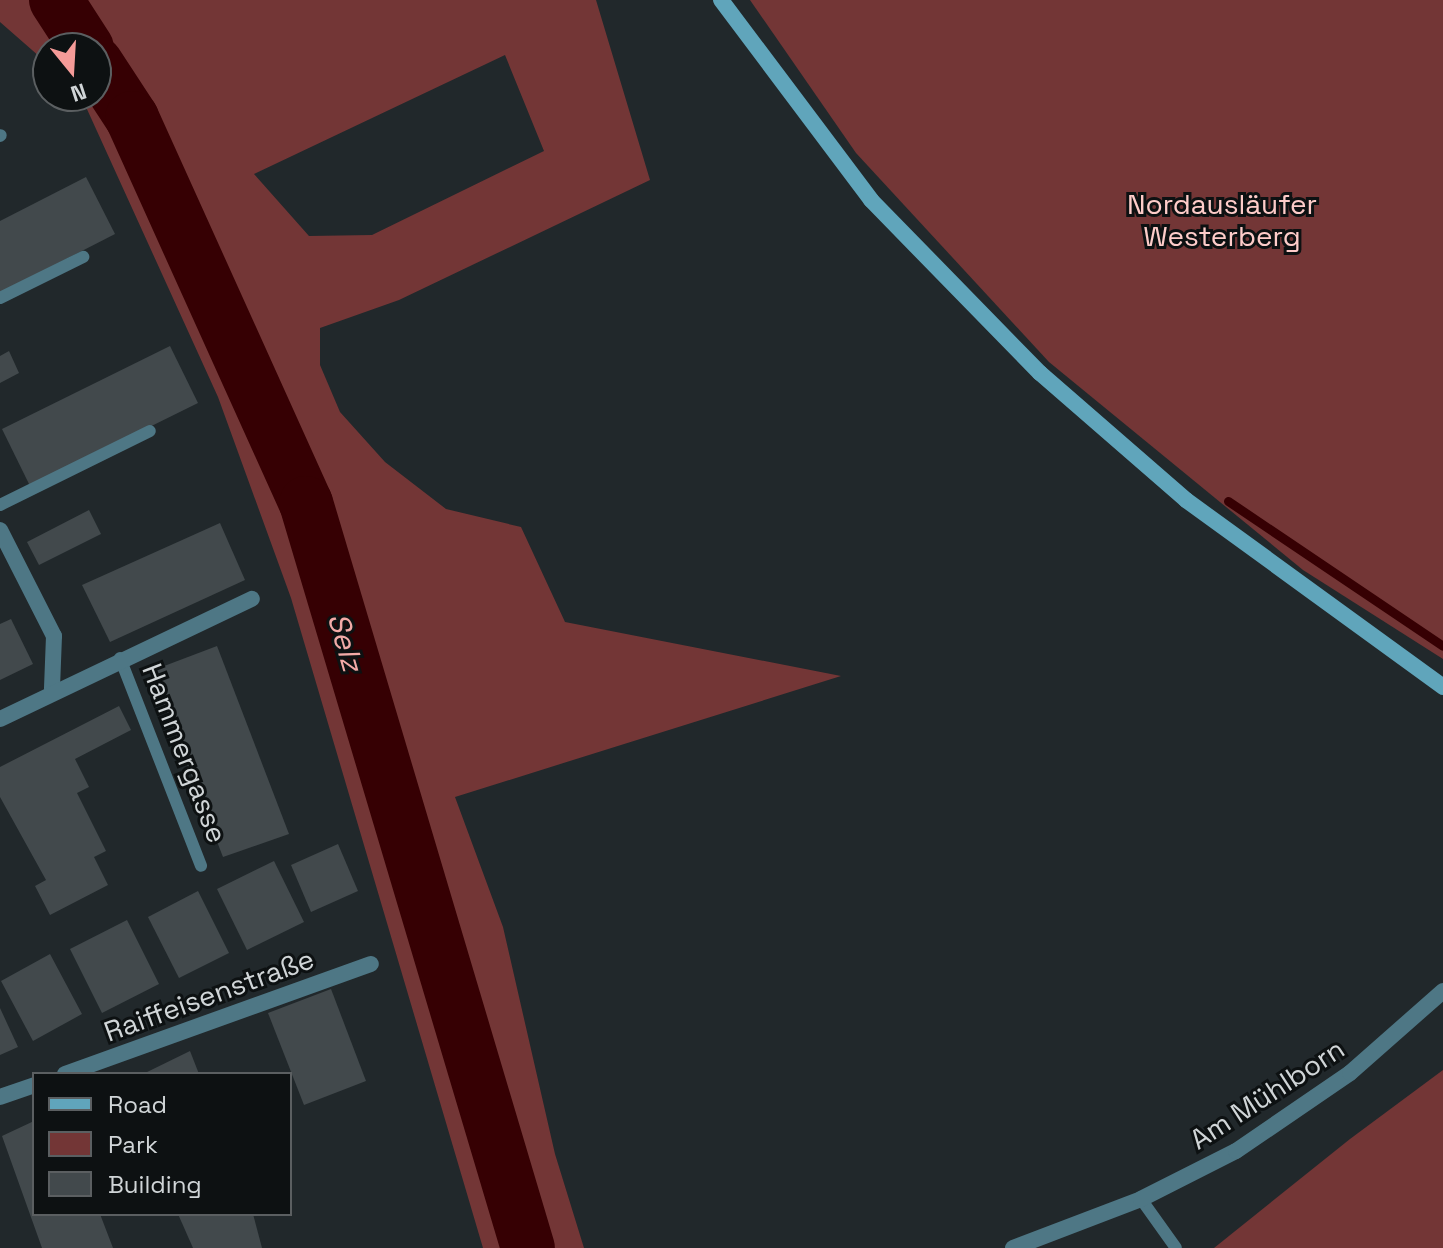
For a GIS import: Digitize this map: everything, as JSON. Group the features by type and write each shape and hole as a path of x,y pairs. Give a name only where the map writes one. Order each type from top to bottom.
{"main road":[{"path":"721,0 871,200 1040,373 1186,500 1443,687"}],"street":[{"path":"0,530 54,636 52,689"},
{"name":"Hammergasse","path":"0,719 52,689 252,599"},
{"name":"Raiffeisenstraße","path":"71,1072 371,964"},
{"name":"Am Mühlborn","path":"1013,1248 1141,1199 1249,1143 1350,1073 1443,991"},
{"path":"0,1097 32,1086"}],"lane":[{"path":"0,298 83,257"},
{"path":"0,505 150,431"},
{"name":"Hammergasse","path":"120,658 201,866"},
{"path":"1141,1199 1176,1248"}],"green space":[{"path":"0,0 596,0 650,180 399,300 320,328 320,365 340,412 385,462 446,509 521,527 565,622 841,676 455,797 503,927 555,1154 584,1248 483,1248 291,598 218,397 88,112 112,112 112,32 32,32 32,50 0,22","holes":["505,55 544,151 372,235 309,236 254,174"]},
{"name":"Nordausläufer Westerberg","path":"750,0 1443,0 1443,659 1303,570 1049,362 856,153"},
{"path":"1443,1070 1443,1248 1214,1248 1350,1139"}],"building":[{"path":"86,177 115,234 0,293 0,221"},
{"path":"170,346 198,403 30,486 2,429"},
{"path":"9,351 19,373 0,383 0,356"},
{"path":"89,510 101,534 39,565 27,542"},
{"path":"220,523 245,580 110,642 82,585"},
{"path":"11,619 33,664 0,680 0,624"},
{"path":"217,646 289,834 223,857 151,671"},
{"path":"119,706 131,730 75,759 89,787 77,793 106,851 94,857 108,885 50,915 35,886 46,880 0,797 0,767"},
{"path":"338,844 358,891 311,912 291,865"},
{"path":"274,861 304,922 247,950 217,889"},
{"path":"198,891 229,953 179,978 148,917"},
{"path":"127,920 159,984 102,1013 70,949"},
{"path":"50,954 82,1014 33,1041 1,981"},
{"path":"331,989 366,1081 304,1105 268,1013"},
{"path":"0,1008 18,1047 0,1055"},
{"path":"190,1051 198,1072 147,1072"},
{"path":"32,1122 32,1216 101,1216 113,1248 42,1248 2,1136"},
{"path":"179,1216 254,1216 262,1248 193,1248"}],"waterway":[{"name":"Selz","path":"56,0 77,32"},
{"name":"Selz","path":"112,87 132,118 306,503 528,1248"},
{"path":"1228,501 1443,646"}]}
